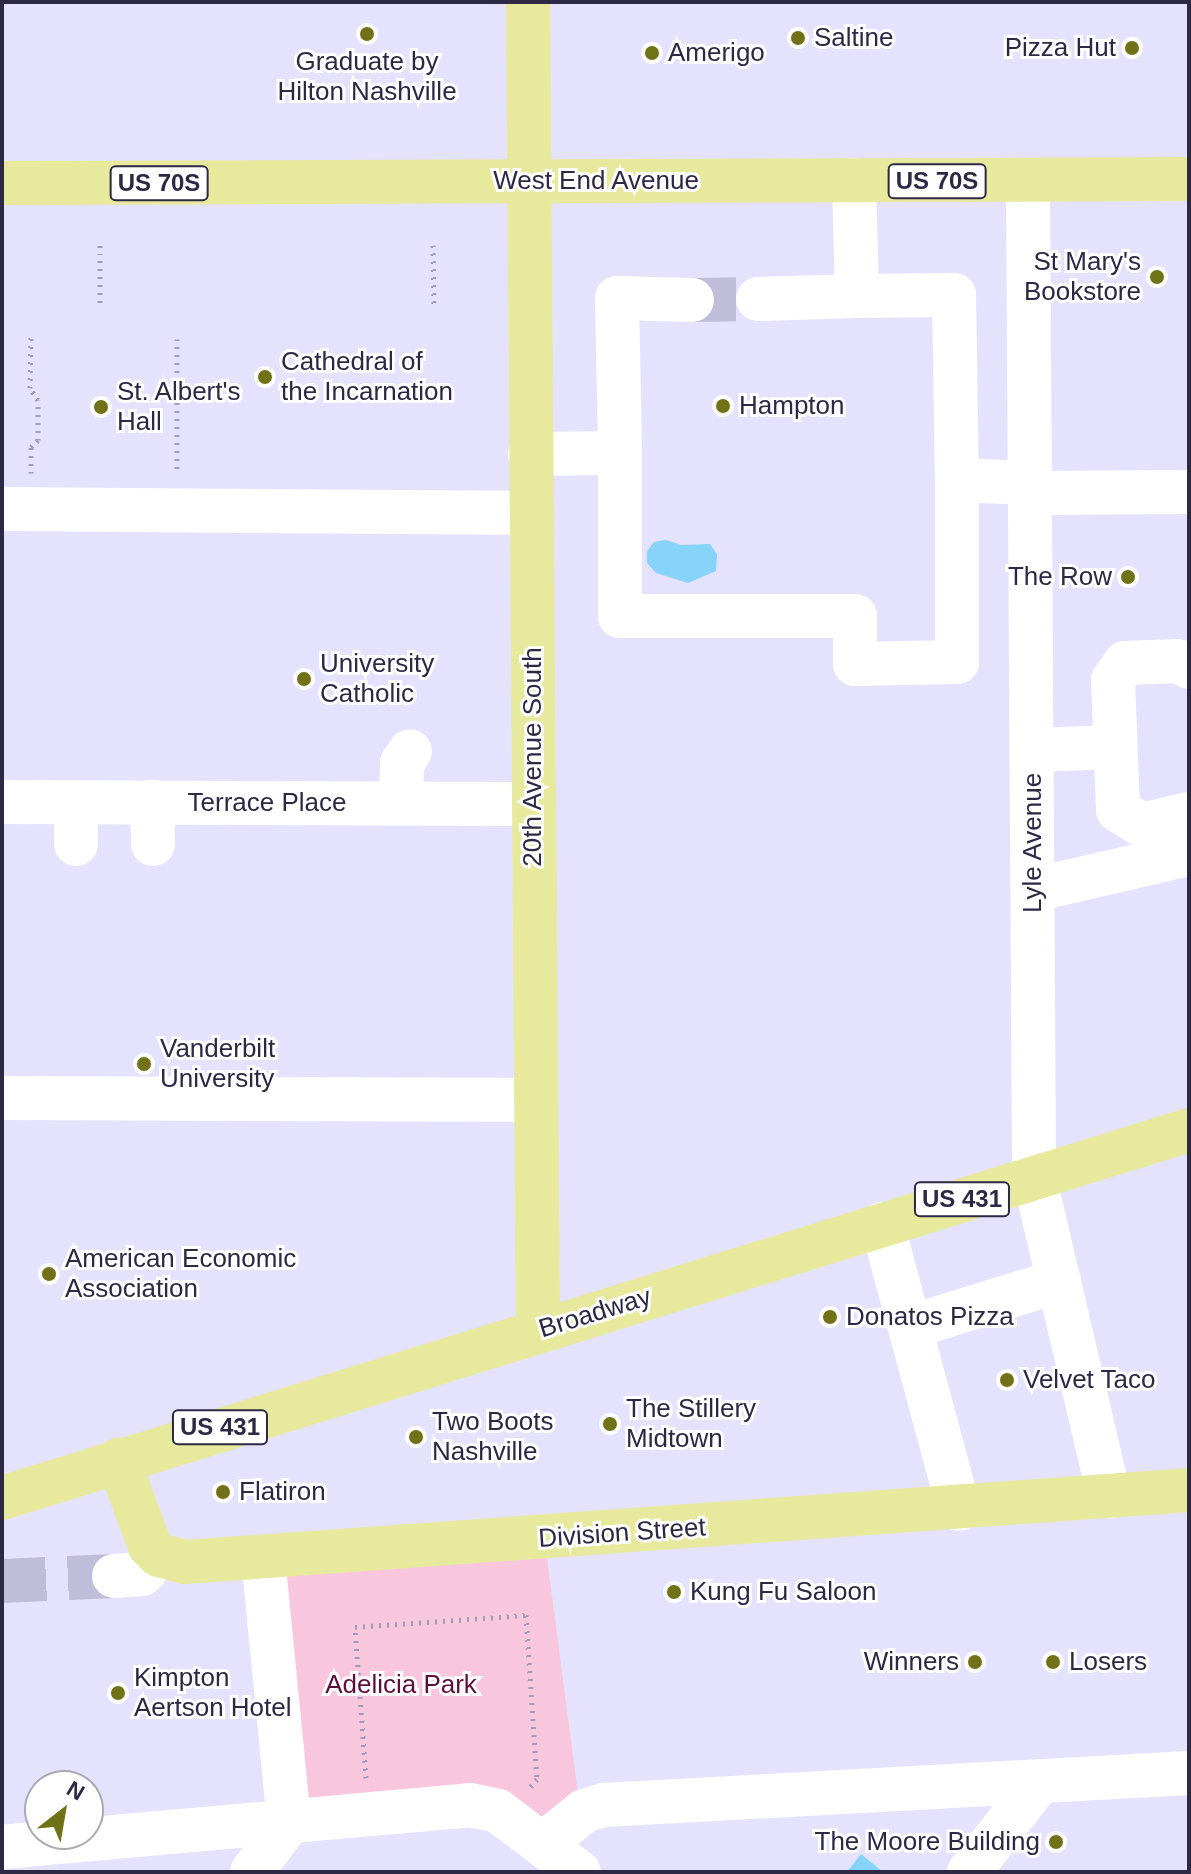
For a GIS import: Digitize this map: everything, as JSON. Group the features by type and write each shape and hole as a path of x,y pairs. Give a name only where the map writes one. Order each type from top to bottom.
{"main road":[{"name":"20th Avenue South","path":"528,2 538,1331"},
{"name":"West End Avenue","path":"2,183 1189,179"},
{"name":"Broadway","path":"2,1498 1189,1130"},
{"path":"118,1460 138,1519 159,1555"},
{"name":"Division Street","path":"159,1555 185,1562 959,1509 1189,1490"}],"street":[{"path":"854,180 857,296"},
{"name":"Lyle Avenue","path":"1028,181 1034,1176 1109,1496"},
{"path":"692,300 617,298 620,616 855,616 855,664 957,662 954,295 758,299"},
{"path":"530,454 620,453"},
{"path":"957,480 1032,488 1189,492"},
{"path":"16,494 177,510 531,513"},
{"path":"1189,667 1177,661 1125,663 1115,672 1118,810 1129,821 1142,825 1189,814"},
{"path":"1033,750 1115,747"},
{"path":"389,804 402,763 394,751"},
{"name":"Terrace Place","path":"2,802 76,823 152,823 389,804 533,804"},
{"path":"1033,890 1189,854"},
{"path":"2,1098 536,1100"},
{"path":"882,1224 959,1509"},
{"path":"910,1327 1059,1281"},
{"path":"114,1576 142,1574 159,1555"},
{"path":"252,1872 289,1822 263,1557"},
{"path":"543,1844 584,1811 604,1805 1189,1773"},
{"path":"969,1872 1040,1781"},
{"path":"2,1847 470,1805 498,1811 579,1872"}],"path":[{"path":"100,245 100,306"},
{"path":"433,245 434,306"},
{"path":"16,494 31,447 38,440 38,400 30,388 31,335"},
{"path":"177,339 177,510"},
{"path":"368,1815 355,1627 526,1615 537,1779 527,1791"}],"green space":[{"name":"Adelicia Park","path":"547,1558 579,1801 550,1838 459,1793 289,1822 265,1576"}],"water":[{"path":"666,540 681,545 710,544 717,554 716,571 688,583 656,573 647,563 647,551 654,542"},
{"path":"861,1854 883,1872 847,1872"}],"tunnel":[{"path":"692,300 758,299"},
{"path":"2,1581 114,1576"}],"place":[{"name":"Graduate by Hilton Nashville","path":"367,34"},
{"name":"Saltine","path":"798,38"},
{"name":"Pizza Hut","path":"1132,48"},
{"name":"Amerigo","path":"652,53"},
{"name":"St Mary's Bookstore","path":"1157,277"},
{"name":"Cathedral of the Incarnation","path":"265,377"},
{"name":"Hampton","path":"723,406"},
{"name":"St. Albert's Hall","path":"101,407"},
{"name":"The Row","path":"1128,577"},
{"name":"University Catholic","path":"304,679"},
{"name":"Vanderbilt University","path":"144,1064"},
{"name":"American Economic Association","path":"49,1274"},
{"name":"Donatos Pizza","path":"830,1317"},
{"name":"Velvet Taco","path":"1007,1380"},
{"name":"The Stillery Midtown","path":"610,1424"},
{"name":"Two Boots Nashville","path":"416,1437"},
{"name":"Flatiron","path":"223,1492"},
{"name":"Kung Fu Saloon","path":"674,1592"},
{"name":"Winners","path":"975,1662"},
{"name":"Losers","path":"1053,1662"},
{"name":"Kimpton Aertson Hotel","path":"118,1693"},
{"name":"The Moore Building","path":"1056,1842"}]}
